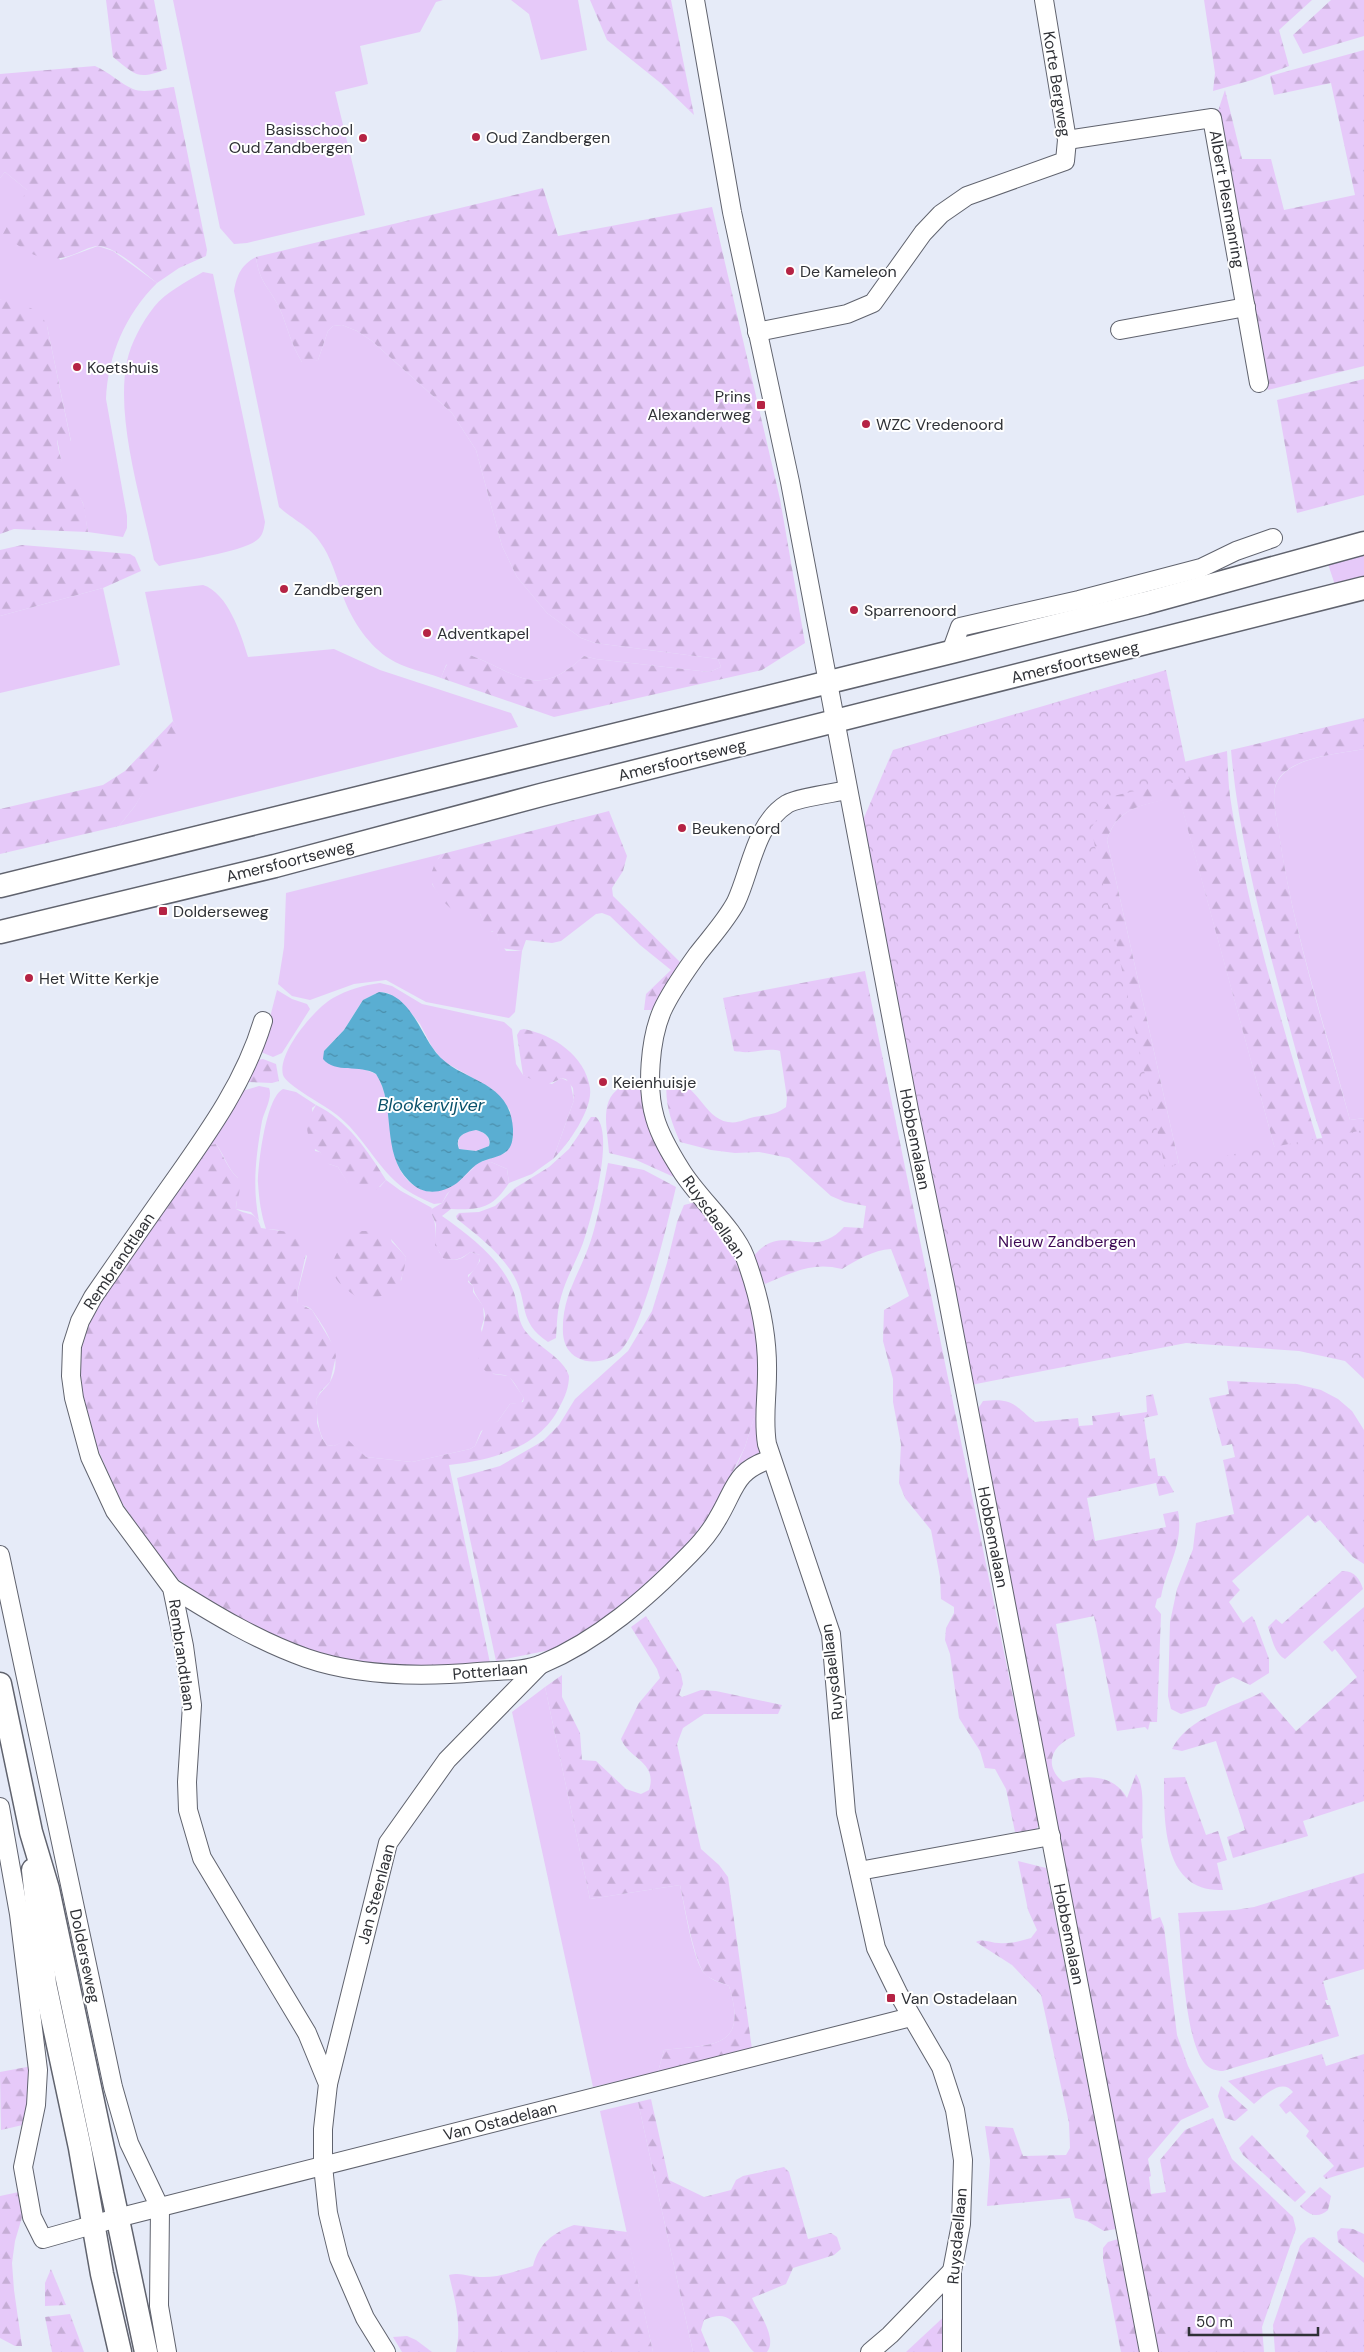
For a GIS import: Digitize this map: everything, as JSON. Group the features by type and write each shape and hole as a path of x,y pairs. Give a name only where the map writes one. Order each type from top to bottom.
{"main road":[{"path":"0,886 1146,603 1364,543"},
{"name":"Amersfoortseweg","path":"0,932 275,866 541,795 1364,588"},
{"name":"Dolderseweg","path":"0,1684 31,1832 48,1889 146,2352"},
{"name":"Dolderseweg","path":"31,1832 33,1894 45,1984 80,2148 102,2274 120,2352"}],"street":[{"path":"695,0 732,212 790,482 827,683"},
{"name":"Korte Bergweg","path":"757,332 847,314 873,303 922,233 941,214 967,196 1065,161 1067,140 1044,0"},
{"name":"Albert Plesmanring","path":"1067,140 1212,118 1259,383"},
{"path":"1120,330 1246,307"},
{"path":"951,652 960,627 1079,600 1201,568 1236,551 1273,538"},
{"name":"Hobbemalaan","path":"827,683 847,790 856,820 909,1110 945,1285 1149,2352"},
{"name":"Ruysdaellaan","path":"847,790 788,803 772,816 760,836 749,872 735,903 678,982 662,1011 654,1039 650,1075 654,1118 670,1151 691,1186 718,1218 744,1254 757,1292 766,1334 768,1376 765,1430 771,1459 805,1551 832,1634 846,1813 876,1948 911,2017 941,2068 955,2110 963,2160 961,2224 952,2271 952,2352"},
{"name":"Rembrandtlaan","path":"263,1021 238,1085 208,1133 93,1297 80,1321 72,1346 74,1398 90,1457 115,1511 172,1588 184,1646 192,1705 187,1782 188,1810 202,1858 307,2033 328,2084 323,2129 323,2166 328,2213 339,2258 365,2318 386,2352"},
{"name":"Potterlaan","path":"172,1588 259,1639 307,1659 399,1675 440,1675 526,1669 540,1665 572,1650 623,1616 692,1552 718,1520 743,1473 756,1464 771,1459"},
{"name":"Dolderseweg","path":"0,1555 113,2087 129,2143 160,2208 159,2306 167,2352"},
{"name":"Jan Steenlaan","path":"328,2084 388,1843 447,1760 540,1665"},
{"path":"0,1807 19,1914 38,2070 36,2105 23,2167 32,2217 43,2239 117,2218"},
{"path":"859,1871 1051,1836"},
{"name":"Van Ostadelaan","path":"117,2218 911,2017"},
{"path":"870,2352 890,2335 952,2271"}],"green space":[{"path":"106,0 154,0 167,69 149,74 138,74 113,57"},
{"path":"173,0 443,0 436,2 420,32 360,46 368,84 335,92 365,215 247,243 234,244 220,228"},
{"path":"511,0 578,0 587,50 541,60 529,14"},
{"path":"590,0 671,0 694,115 663,85 607,40"},
{"path":"1204,0 1312,0 1279,30 1289,66 1252,80 1213,91 1215,73"},
{"path":"1331,0 1364,0 1364,36 1303,54 1293,35"},
{"path":"1364,50 1364,366 1268,390 1213,126 1225,90 1242,159 1271,159 1284,210 1355,195 1331,83 1274,95 1270,76"},
{"path":"95,66 133,89 148,91 174,87 207,250 206,256 179,268 157,283 121,255 105,247 92,247 61,258 43,258 27,251 3,234 27,190 5,172 0,178 0,74"},
{"path":"5,172 27,190 60,260 98,246 113,251 157,283 136,308 120,336 107,383 106,399 127,516 127,528 123,537 88,532 83,503 62,465 57,439 71,441 47,326 0,299 0,178"},
{"path":"543,188 558,236 712,207 780,499 805,643 762,670 554,717 441,678 451,659 464,654 528,680 554,677 584,656 709,672 721,667 718,659 595,643 581,638 547,613 517,577 502,546 476,450 452,413 372,341 357,331 342,325 333,326 328,331 318,360 310,363 302,362 292,342 279,307 259,273 256,257"},
{"path":"256,257 259,273 279,307 292,342 302,362 318,360 328,331 333,326 342,325 357,331 372,341 452,413 476,450 502,546 517,577 547,613 581,638 595,643 718,659 721,667 709,672 584,656 554,677 529,680 470,655 446,665 441,678 408,667 382,654 362,633 352,616 324,548 309,530 279,507 234,291 240,271"},
{"path":"203,272 213,274 265,522 261,536 250,544 225,552 159,566 154,560 127,434 124,384 127,361 131,347 145,319 154,307 170,292"},
{"path":"0,299 33,309 39,313 47,326 71,442 57,440 61,458 83,505 88,532 14,529 0,534"},
{"path":"1364,379 1364,495 1297,513 1277,400"},
{"path":"22,545 130,554 135,557 141,571 103,588 0,616 0,550"},
{"path":"1364,553 1364,578 1335,585 1328,564"},
{"path":"203,585 212,589 226,605 242,637 248,657 334,649 380,670 511,713 518,727 119,826 135,806 178,731 173,721 145,592"},
{"path":"103,588 120,665 0,693 0,616"},
{"name":"Nieuw Zandbergen","path":"1166,670 1189,779 1113,796 1091,828 1165,1167 1364,1130 1364,1379 1345,1361 1299,1351 1186,1343 971,1385 916,1121 863,820 893,750"},
{"path":"1364,718 1364,749 1314,758 1290,768 1276,784 1274,802 1292,906 1350,1120 1364,1118 1364,1243 1327,1153 1297,1056 1250,870 1238,810 1231,750"},
{"path":"173,721 180,733 135,806 119,826 0,854 0,809 103,785 125,771"},
{"path":"1364,749 1364,1118 1350,1120 1292,906 1274,796 1276,785 1290,768 1314,758"},
{"path":"1227,751 1230,796 1246,884 1268,972 1319,1146 1196,1328 1086,822 1133,775","holes":["1179,797 1278,1160 1186,1182 1179,1164 1107,840 1118,819 1135,808"]},
{"path":"1179,796 1278,1160 1186,1182 1179,1164 1107,840 1118,819 1126,813 1145,804"},
{"path":"609,811 627,856 623,871 612,888 613,896 680,962 652,1010 644,1010 646,994 671,970 640,945 610,916 602,913 596,914 561,941 552,943 526,940 522,951 500,948 497,933 487,930 480,914 462,914 453,910 440,897 430,877 435,863 442,854"},
{"path":"442,854 438,859 432,884 446,903 463,912 480,914 492,932 497,932 499,941 506,951 522,951 515,1012 509,1018 426,1002 386,980 354,984 310,1000 292,996 278,984 284,947 286,893"},
{"path":"865,971 1039,1824 1036,1830 1015,1832 1006,1789 995,1769 985,1768 980,1751 959,1718 950,1654 945,1640 946,1628 954,1613 954,1607 941,1599 940,1577 931,1530 905,1498 899,1483 901,1444 893,1402 893,1379 883,1341 884,1310 909,1296 891,1249 872,1253 842,1269 821,1266 812,1267 793,1272 765,1284 753,1257 764,1246 775,1241 786,1240 820,1242 832,1237 844,1227 863,1228 866,1206 845,1202 831,1196 789,1158 759,1152 735,1153 711,1150 680,1142 667,1104 667,1079 677,1081 686,1086 712,1114 728,1122 738,1122 782,1110 786,1107 787,1098 780,1051 734,1051 723,998"},
{"path":"380,983 392,986 422,1004 504,1022 512,1029 516,1064 523,1075 552,1084 561,1078 570,1082 574,1100 553,1159 532,1174 509,1183 507,1169 491,1162 473,1168 447,1194 442,1203 434,1204 399,1185 345,1122 332,1111 291,1084 283,1075 283,1066 291,1044 308,1021 325,1003 338,995","holes":["379,992 388,993 411,1013 420,1024 432,1047 443,1061 492,1089 510,1110 513,1139 505,1153 478,1163 430,1192 413,1185 402,1173 392,1142 383,1089 376,1074 361,1068 339,1067 324,1056 324,1051 344,1030 363,1000"]},
{"path":"277,990 292,999 307,1004 310,1009 282,1053 273,1057 261,1052"},
{"path":"524,1029 546,1036 575,1056 587,1076 590,1088 590,1097 584,1116 566,1145 553,1159 574,1100 573,1088 566,1079 561,1078 551,1083 542,1083 523,1075 517,1035 520,1030"},
{"path":"263,1059 276,1064 279,1081 272,1083 247,1082 258,1060"},
{"path":"625,1085 633,1085 643,1092 654,1137 676,1178 634,1159 609,1153 606,1124 607,1105 616,1090"},
{"path":"259,1086 269,1088 270,1092 262,1121 257,1159 255,1183 259,1221 251,1212 236,1209 238,1178 231,1170 216,1144 210,1145 242,1091"},
{"path":"283,1089 296,1092 316,1105 312,1108 315,1151 320,1152 329,1164 338,1167 348,1183 380,1187 386,1180 401,1191 432,1208 436,1242 442,1256 452,1260 462,1258 470,1252 480,1255 477,1266 468,1275 468,1282 473,1286 473,1292 483,1306 484,1319 481,1329 493,1374 509,1376 524,1398 521,1403 510,1404 498,1421 481,1431 475,1446 470,1449 412,1462 366,1457 347,1440 334,1446 327,1445 323,1440 319,1429 316,1400 330,1382 334,1373 335,1354 328,1335 312,1310 298,1304 297,1294 307,1256 279,1230 266,1229 260,1201 258,1183 261,1147 272,1104","holes":["391,1239 406,1257 401,1281"]},
{"path":"316,1105 327,1111 347,1128 372,1158 386,1180 374,1192 359,1194 350,1187 338,1167 326,1163 320,1152 310,1146 306,1123"},
{"path":"591,1117 596,1117 601,1126 603,1141 600,1178 587,1232 561,1297 556,1338 548,1342 532,1327 518,1286 509,1268 496,1252 457,1219 456,1216 459,1213 479,1212 495,1206 515,1188 549,1167 569,1149"},
{"path":"476,1130 486,1135 489,1140 489,1146 476,1151 459,1149 458,1141 462,1135"},
{"path":"216,1144 228,1166 238,1178 240,1189 236,1209 254,1216 261,1228 295,1233 308,1245 297,1294 298,1303 312,1310 333,1345 336,1356 330,1382 320,1392 316,1400 318,1411 317,1423 322,1438 327,1445 334,1446 347,1439 366,1457 412,1462 470,1449 475,1446 484,1427 498,1421 510,1404 523,1402 524,1398 510,1378 504,1375 488,1373 482,1367 479,1360 479,1345 485,1314 473,1286 467,1279 480,1261 480,1255 470,1252 457,1259 443,1258 435,1245 436,1224 430,1210 442,1203 451,1189 478,1164 491,1162 507,1169 509,1183 503,1192 491,1203 478,1208 451,1209 442,1216 483,1248 501,1268 513,1290 523,1328 562,1364 569,1376 565,1395 560,1406 540,1432 527,1442 482,1460 449,1465 490,1663 432,1668 375,1665 310,1651 259,1630 204,1599 169,1572 122,1503 94,1441 83,1399 79,1355 88,1324 108,1287 210,1145"},
{"path":"608,1163 644,1170 676,1187 654,1274 646,1299 629,1339 620,1351 611,1357 600,1361 588,1361 575,1356 567,1348 563,1334 563,1320 568,1297 594,1231"},
{"path":"696,1202 720,1230 738,1259 755,1313 759,1369 757,1408 745,1447 714,1509 684,1549 599,1625 550,1650 496,1661 457,1478 500,1466 543,1441 559,1425 575,1399 628,1351 652,1311 677,1222 684,1205"},
{"path":"362,1231 370,1231 382,1235 406,1257 402,1276 394,1289 372,1299 361,1300 337,1280 333,1273 333,1266 338,1251 343,1244"},
{"path":"1227,1381 1297,1384 1321,1390 1338,1399 1352,1411 1364,1430 1364,1564 1353,1557 1320,1520 1315,1523 1308,1515 1232,1581 1240,1590 1229,1602 1243,1623 1252,1616 1255,1621 1269,1659 1269,1673 1250,1685 1233,1677 1216,1685 1206,1706 1181,1714 1171,1709 1168,1696 1170,1622 1177,1589 1193,1549 1196,1523 1234,1514 1223,1460 1235,1457 1232,1444 1222,1446 1209,1398 1229,1394"},
{"path":"1153,1394 1158,1415 1144,1418 1150,1459 1155,1458 1158,1476 1165,1476 1174,1492 1159,1496 1156,1483 1087,1498 1095,1541 1166,1527 1163,1514 1178,1511 1179,1534 1177,1545 1161,1597 1157,1599 1155,1607 1161,1614 1157,1722 1150,1722 1148,1730 1145,1727 1117,1731 1094,1616 1056,1624 1075,1736 1056,1749 1052,1762 1053,1768 1063,1782 1089,1777 1107,1780 1115,1784 1127,1798 1136,1774 1139,1781 1142,1796 1143,1838 1141,1839 1152,1920 1160,1917 1164,1927 1177,2035 1188,2066 1209,2107 1181,2120 1148,2159 1151,2176 1149,2177 1151,2194 1166,2192 1160,2160 1185,2130 1213,2118 1232,2159 1293,2217 1296,2229 1262,2327 1264,2352 1153,2352 976,1412 983,1401 1001,1400 1017,1407 1035,1422 1078,1418 1079,1426 1093,1425 1092,1416 1120,1412 1120,1416 1147,1412 1146,1396"},
{"path":"757,1408 763,1446 756,1457 733,1474 745,1447"},
{"path":"1342,1571 1350,1572 1356,1576 1363,1589 1285,1659 1278,1653 1268,1627 1276,1619 1282,1624"},
{"path":"1364,1607 1364,1801 1303,1821 1308,1836 1233,1858 1227,1837 1245,1830 1216,1741 1182,1751 1172,1749 1179,1738 1200,1721 1262,1692 1296,1731 1357,1677 1335,1649 1332,1652 1323,1642"},
{"path":"646,1616 681,1674 683,1684 679,1695 682,1697 701,1690 716,1691 782,1705 778,1714 704,1714 683,1728 677,1744 701,1849 719,1865 728,1877 752,2049 658,2072 664,2050 711,2044 722,2040 730,2033 734,2022 734,2007 729,1986 707,1976 698,1961 680,1885 590,1899 545,1687 562,1675 562,1697 580,1733 582,1760 596,1761 626,1789 641,1794 649,1790 650,1773 642,1762 630,1752 621,1739 639,1703 660,1678 657,1669 631,1627"},
{"path":"545,1687 590,1899 680,1885 690,1932 701,1968 710,1978 729,1986 734,2007 734,2022 730,2033 722,2040 711,2044 664,2050 658,2072 593,2087 512,1712"},
{"path":"1185,1777 1206,1835 1218,1831 1227,1860 1217,1863 1223,1890 1203,1888 1188,1880 1178,1867 1171,1851 1165,1814 1164,1778"},
{"path":"1018,1861 1046,1868 1116,2229 1104,2231 1087,2221 1075,2218 1070,2198 987,2206 990,2161 985,2126 1013,2128 1023,2156 1066,2155 1070,2148 1069,2123 1041,1995 1012,1965 976,1942 981,1940 996,1943 1015,1942 1031,1938 1037,1930 1028,1910"},
{"path":"1364,1873 1364,1969 1323,1981 1328,2000 1325,2000 1327,2005 1330,2005 1339,2036 1223,2071 1207,2066 1198,2052 1188,2015 1178,1913 1254,1907"},
{"path":"1322,2054 1326,2066 1364,2054 1364,2167 1326,2179 1323,2176 1334,2166 1306,2136 1309,2131 1290,2111 1286,2114 1279,2105 1293,2092 1289,2088 1284,2086 1273,2089 1254,2104 1228,2081"},
{"path":"32,2066 27,2124 1,2130 0,2072"},
{"path":"1221,2086 1248,2110 1235,2121 1225,2118 1218,2096"},
{"path":"651,2099 669,2180 704,2197 731,2190 736,2180 743,2176 784,2167 789,2172 808,2239 831,2233 837,2237 841,2249 834,2255 793,2268 786,2284 752,2298 769,2332 770,2346 767,2352 754,2352 730,2319 723,2316 715,2316 704,2320 701,2330 710,2352 693,2352 638,2102"},
{"path":"638,2102 693,2352 653,2352 600,2111"},
{"path":"1252,2135 1306,2192 1295,2202 1243,2155 1239,2148"},
{"path":"1320,2187 1331,2196 1328,2210 1314,2215 1300,2206"},
{"path":"19,2192 23,2214 15,2241 12,2263 22,2346 15,2346 0,2338 0,2196"},
{"path":"574,2225 627,2232 653,2352 456,2352 458,2323 449,2275 487,2277 507,2274 533,2266 539,2251 553,2235"},
{"path":"1341,2228 1353,2229 1364,2234 1364,2263 1338,2242 1337,2232"},
{"path":"1314,2237 1364,2278 1364,2352 1275,2352 1273,2325 1300,2246 1308,2238"},
{"path":"1118,2239 1139,2352 1121,2352 1103,2260 1103,2248 1108,2242"},
{"path":"51,2269 66,2305 45,2306 45,2283"},
{"path":"950,2311 949,2352 906,2352"},
{"path":"70,2314 84,2352 52,2352 45,2317"},
{"path":"407,2336 432,2352 402,2352 393,2337"}],"water":[{"name":"Blookervijver","path":"379,992 397,998 411,1013 432,1047 442,1059 454,1068 492,1089 502,1099 510,1111 513,1129 512,1144 507,1151 479,1163 457,1183 445,1189 432,1192 426,1191 414,1186 409,1181 400,1169 395,1157 391,1143 386,1100 376,1074 370,1071 341,1068 328,1064 323,1059 324,1051 344,1030 363,1000","holes":["476,1130 488,1138 489,1146 476,1151 459,1149 459,1138 464,1133"]}],"place":[{"name":"Oud Zandbergen","path":"476,137"},
{"name":"Basisschool Oud Zandbergen","path":"363,138"},
{"name":"De Kameleon","path":"790,271"},
{"name":"Koetshuis","path":"77,367"},
{"name":"Prins Alexanderweg","path":"761,405"},
{"name":"WZC Vredenoord","path":"866,424"},
{"name":"Zandbergen","path":"284,589"},
{"name":"Sparrenoord","path":"854,610"},
{"name":"Adventkapel","path":"427,633"},
{"name":"Beukenoord","path":"682,828"},
{"name":"Dolderseweg","path":"163,911"},
{"name":"Het Witte Kerkje","path":"29,978"},
{"name":"Keienhuisje","path":"603,1082"},
{"name":"Van Ostadelaan","path":"891,1998"}]}
